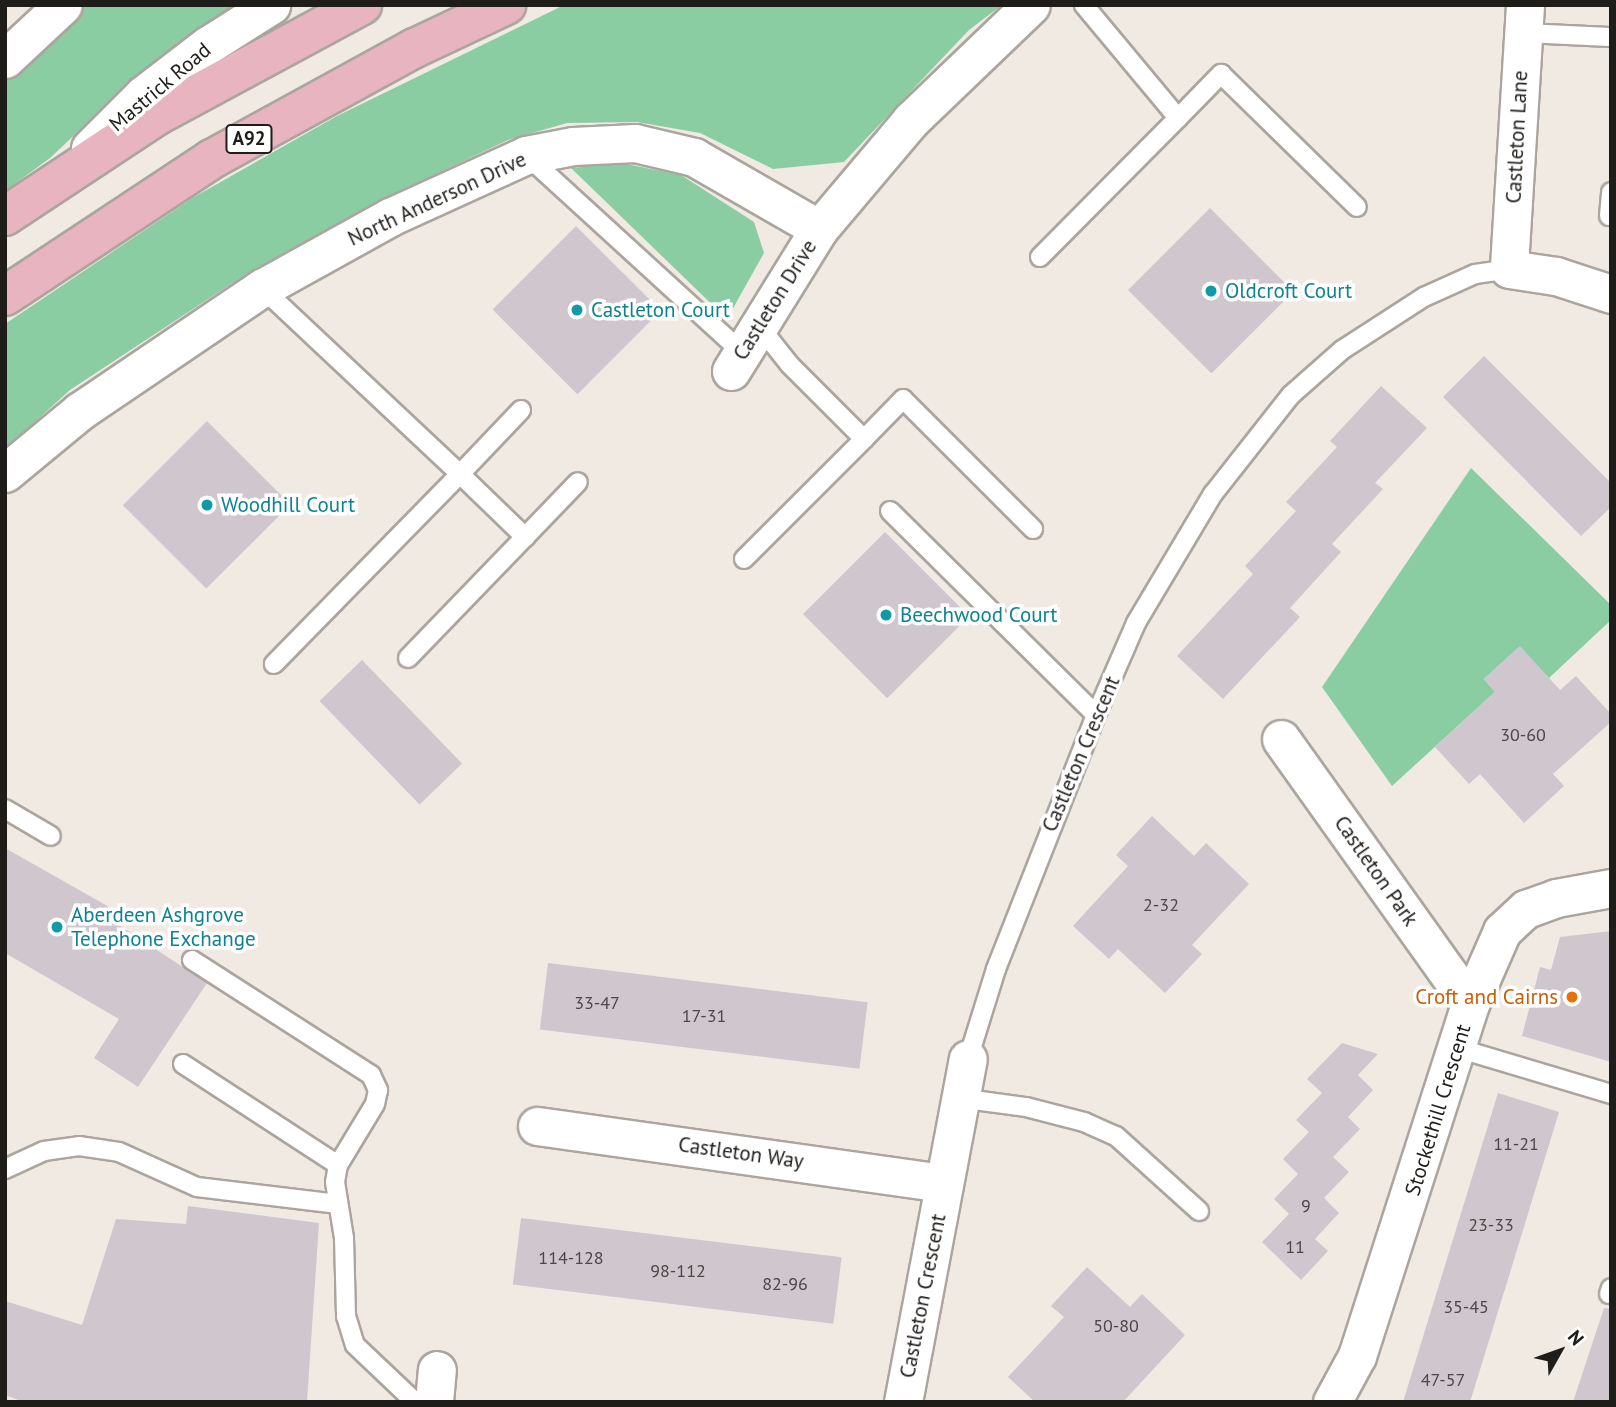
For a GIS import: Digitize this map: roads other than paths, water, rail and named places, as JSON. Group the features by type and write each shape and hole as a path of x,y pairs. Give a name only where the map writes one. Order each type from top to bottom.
{"main road":[{"path":"5,216 156,117 362,5"},
{"name":"A92","path":"5,296 212,159 415,48 506,5"}],"street":[{"path":"5,59 63,5"},
{"name":"Mastrick Road","path":"57,181 143,95 208,45 271,5"},
{"path":"819,229 911,120 1031,5"},
{"name":"Castleton Lane","path":"1509,269 1524,19"},
{"name":"North Anderson Drive","path":"5,473 80,411 262,288 390,217 526,155 573,146 635,143 694,157 819,229"},
{"name":"Castleton Drive","path":"744,350 819,229"},
{"path":"1509,269 1556,276 1611,294"},
{"name":"Castleton Park","path":"1281,739 1470,1004"},
{"name":"Stockethill Crescent","path":"1332,1402 1357,1356 1392,1259 1470,1004 1502,931 1526,909 1556,898 1611,888"},
{"name":"Castleton Crescent","path":"903,1402 968,1059"},
{"name":"Castleton Way","path":"537,1126 944,1183"}],"lane":[{"path":"1084,5 1178,117"},
{"path":"1524,19 1611,37"},
{"path":"1040,257 1221,74 1357,207"},
{"path":"526,155 744,350 790,365 864,439"},
{"path":"1609,216 1611,192"},
{"name":"Castleton Crescent","path":"968,1059 996,969 1096,715 1169,563 1213,494 1291,395 1342,350 1424,297 1475,274 1509,269"},
{"path":"262,288 525,537"},
{"path":"744,559 903,399 1033,529"},
{"path":"274,664 521,410"},
{"path":"408,658 578,482"},
{"path":"890,510 1096,715"},
{"path":"5,809 51,836"},
{"path":"192,960 371,1075 378,1090 374,1104 338,1165 338,1205 348,1332 370,1363 415,1402"},
{"path":"1457,1048 1611,1094"},
{"path":"183,1063 338,1165"},
{"path":"959,1098 1026,1107 1084,1122 1116,1136 1199,1211"},
{"path":"5,1169 44,1151 79,1146 119,1152 197,1187 338,1205"}],"place":[{"name":"Oldcroft Court","path":"1211,291"},
{"name":"Castleton Court","path":"577,310"},
{"name":"Woodhill Court","path":"207,505"},
{"name":"Beechwood Court","path":"886,615"},
{"name":"Aberdeen Ashgrove Telephone Exchange","path":"57,927"},
{"name":"Croft and Cairns","path":"1572,997"}]}
